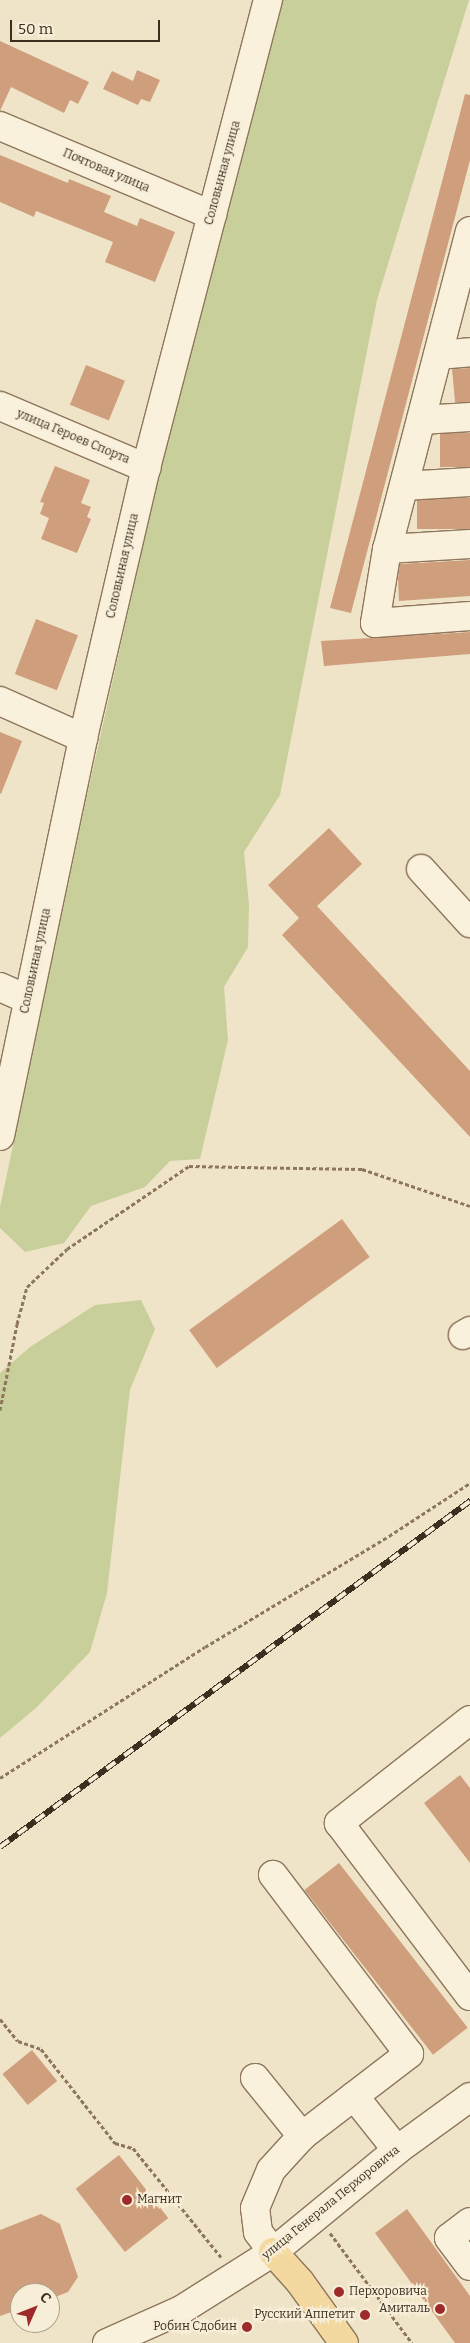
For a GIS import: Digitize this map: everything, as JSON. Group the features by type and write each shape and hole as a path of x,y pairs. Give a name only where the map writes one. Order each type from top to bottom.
{"main road":[{"path":"273,2252 300,2282 344,2343"}],"street":[{"name":"Соловьиная улица","path":"0,1136 27,999 83,738 146,468 268,0"},
{"name":"Почтовая улица","path":"0,126 212,215"},
{"path":"470,231 462,289 438,355 387,550 375,623 470,616"},
{"path":"438,355 470,352"},
{"name":"улица Героев Спорта","path":"0,406 146,468"},
{"path":"421,420 470,417"},
{"path":"404,486 470,482"},
{"path":"387,550 470,544"},
{"path":"0,701 83,738"},
{"path":"421,869 470,923"},
{"path":"0,987 27,999"},
{"path":"466,1732 338,1822 470,1996"},
{"path":"273,1875 409,2054 302,2136 270,2170 255,2208 258,2232 273,2252"},
{"path":"255,2078 302,2136"},
{"path":"354,2096 397,2150"},
{"name":"улица Генерала Перхоровича","path":"107,2343 181,2310 273,2252 318,2217 397,2150 470,2097"},
{"path":"470,2222 449,2238 470,2266"}],"path":[{"path":"0,1410 17,1324 27,1287 67,1249 189,1166 362,1169 470,1206"},
{"path":"0,1778 206,1647 389,1536 470,1483"},
{"path":"0,2019 18,2041 41,2049 115,2143 133,2148 236,2275"},
{"path":"318,2217 412,2343"}],"green space":[{"path":"281,0 469,0 377,300 280,795 244,852 249,905 248,947 224,987 228,1040 200,1159 170,1161 145,1187 91,1206 64,1243 25,1252 0,1228 0,1207 86,800 188,345"},
{"path":"141,1300 155,1329 130,1390 107,1593 90,1652 36,1708 0,1738 0,1373 30,1347 95,1305"}],"building":[{"path":"0,41 89,82 78,104 70,100 64,113 11,87 0,111"},
{"path":"137,70 160,80 150,102 141,99 138,105 103,89 112,71 133,81"},
{"path":"465,94 470,95 470,160 351,613 330,608"},
{"path":"0,155 68,183 69,179 111,196 104,212 137,226 140,218 175,232 155,282 105,262 113,242 36,211 34,217 0,202"},
{"path":"86,365 125,381 109,421 70,405"},
{"path":"470,368 470,402 455,402 452,369"},
{"path":"440,433 470,433 470,467 440,467"},
{"path":"55,466 90,480 81,503 91,507 87,517 91,519 77,553 41,539 49,518 40,514 44,503 40,502"},
{"path":"417,498 470,498 470,529 417,529"},
{"path":"470,560 470,596 399,601 398,579 400,564"},
{"path":"36,619 78,635 57,690 15,674"},
{"path":"470,632 470,654 324,666 321,641"},
{"path":"0,732 22,741 1,794 0,793"},
{"path":"329,828 362,864 317,906 470,1071 470,1137 282,935 299,918 268,885"},
{"path":"342,1219 370,1257 217,1368 189,1330"},
{"path":"460,1775 470,1788 470,1863 424,1803"},
{"path":"339,1863 468,2028 433,2055 304,1890"},
{"path":"32,2050 57,2081 28,2105 2,2074"},
{"path":"119,2155 168,2218 125,2252 76,2189"},
{"path":"407,2209 470,2296 470,2343 455,2343 375,2233"},
{"path":"41,2214 60,2224 78,2277 68,2292 60,2295 60,2283 10,2283 10,2312 0,2316 0,2230"}],"railway":[{"path":"0,1847 470,1501"}],"place":[{"name":"Магнит","path":"127,2200"},
{"name":"Перхоровича","path":"339,2292"},
{"name":"Амиталь","path":"440,2309"},
{"name":"Русский Аппетит","path":"365,2315"},
{"name":"Робин Сдобин","path":"247,2327"}]}
